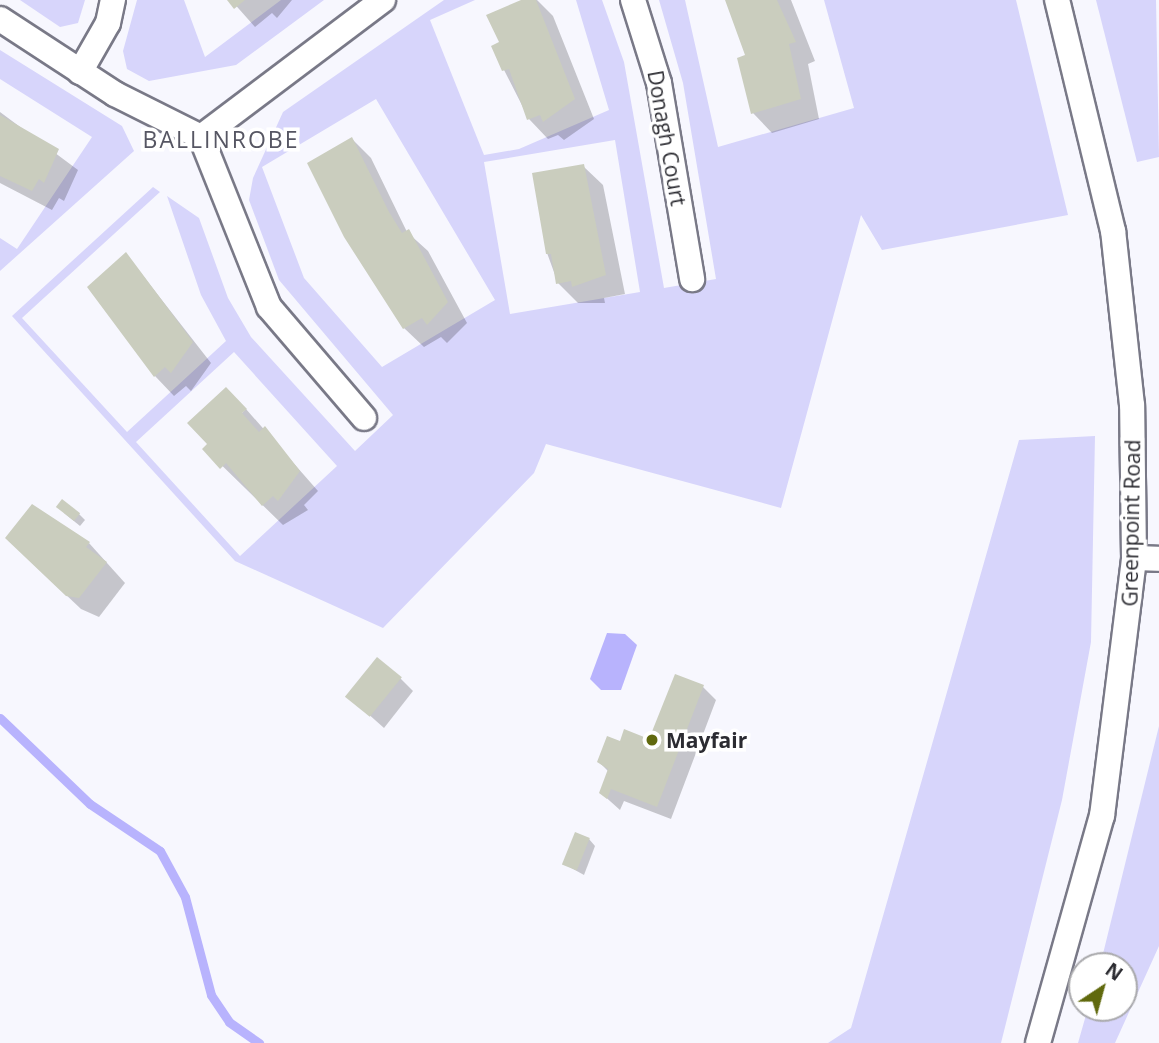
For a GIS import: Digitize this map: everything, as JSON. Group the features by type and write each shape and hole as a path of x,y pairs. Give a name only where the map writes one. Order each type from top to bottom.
{"street":[{"path":"80,72 108,23 113,0"},
{"path":"201,137 383,0"},
{"name":"Donagh Court","path":"633,0 659,83 692,279"},
{"name":"Greenpoint Road","path":"1038,1043 1102,816 1134,558 1132,405 1113,231 1057,0"},
{"path":"0,19 80,72 201,137 268,307 364,418"},
{"path":"1134,558 1159,559"}],"shaded area":[{"path":"20,0 85,0 78,23 60,27"},
{"path":"137,0 184,0 205,57 281,0 324,0 236,65 149,81 127,69 123,51"},
{"path":"444,0 475,0 430,20 484,155 519,149 609,110 576,0 602,0 624,62 664,288 716,279 683,83 659,0 685,0 718,147 854,108 824,0 1016,0 1068,215 882,250 861,215 781,508 546,444 534,473 383,628 235,561 12,316 153,187 160,192 22,318 127,432 226,341 201,295 167,196 199,218 228,298 251,337 355,451 393,415 279,280 249,200 253,178 283,112","holes":["376,99 495,300 382,367 304,278 262,167","615,140 640,292 510,314 484,162","234,352 337,466 240,556 136,442"]},
{"path":"1096,0 1156,0 1159,157 1137,162"},
{"path":"0,50 122,126 134,151 0,271 0,238 17,249 92,137 0,79"},
{"path":"1095,436 1091,642 1062,800 1001,1043 828,1043 851,1028 1019,440"},
{"path":"607,633 625,634 637,645 621,690 601,690 590,679"},
{"path":"1159,726 1159,946 1138,992 1138,952 1103,952"},
{"path":"1084,1022 1125,1022 1115,1043 1078,1043"}],"building":[{"path":"227,0 245,0 234,9"},
{"path":"521,0 536,0 575,99 543,122 540,115 527,120 509,69 502,71 491,46 499,42 486,15"},
{"path":"725,0 777,0 796,42 789,44 801,99 751,114 737,58 745,55"},
{"path":"0,115 59,149 44,183 39,179 32,191 0,176"},
{"path":"352,137 389,212 402,233 409,229 448,302 427,325 422,318 403,329 344,237 307,163"},
{"path":"584,164 606,275 572,287 571,281 556,284 551,254 546,254 532,173"},
{"path":"126,252 193,342 171,373 165,367 154,377 87,287"},
{"path":"226,387 247,409 242,413 259,432 265,426 300,471 278,501 273,496 262,506 226,463 220,469 202,449 207,444 187,423"},
{"path":"62,499 80,513 74,521 56,507"},
{"path":"32,504 90,542 86,547 107,562 79,598 66,596 5,538"},
{"path":"377,657 402,677 370,717 345,697"},
{"name":"Mayfair","path":"675,674 704,685 657,807 611,789 607,799 599,793 608,769 597,762 607,736 620,741 624,729 649,739"},
{"path":"575,832 590,838 577,870 562,864"}],"waterway":[{"path":"0,718 90,804 160,851 185,897 211,995 229,1022 259,1043"}],"place":[{"name":"Mayfair","path":"652,740"}],"district":[{"name":"BALLINROBE","path":"221,139"}]}
